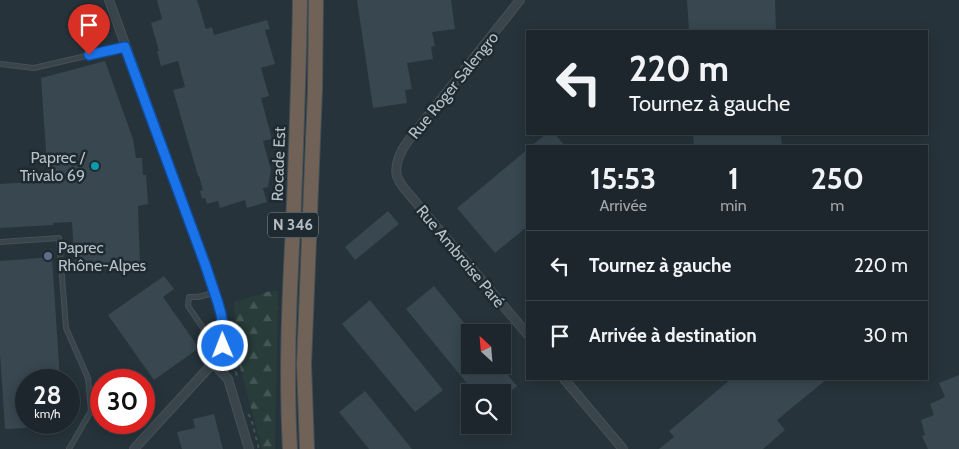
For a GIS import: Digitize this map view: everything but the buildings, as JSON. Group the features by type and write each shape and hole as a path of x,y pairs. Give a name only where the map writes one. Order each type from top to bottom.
{"highway":[{"name":"Rocade Est","path":"290,449 288,347 299,83 300,0"},
{"name":"N 346","path":"306,449 304,364 315,109 316,0"}],"street":[{"path":"108,0 205,264 221,314 224,334 223,346 213,363 136,448"},
{"name":"Rue Roger Salengro","path":"397,176 397,165 401,151 520,0"},
{"name":"Rue Ambroise Paré","path":"397,176 403,187 526,333"},
{"path":"213,363 228,379 249,449"},
{"path":"565,380 623,449"}],"lane":[{"path":"0,64 34,68 125,47"},
{"path":"0,242 59,238 66,328 88,378 91,411 69,449"},
{"path":"203,328 188,306 189,298 214,292"}],"green space":[{"path":"270,291 278,291 275,449 262,449 237,356 234,302"}],"place":[{"name":"Paprec / Trivalo 69","path":"95,166"},
{"name":"Paprec Rhône-Alpes","path":"48,256"}],"route":[{"path":"89,55 125,47 218,303 224,334 223,346"}]}
